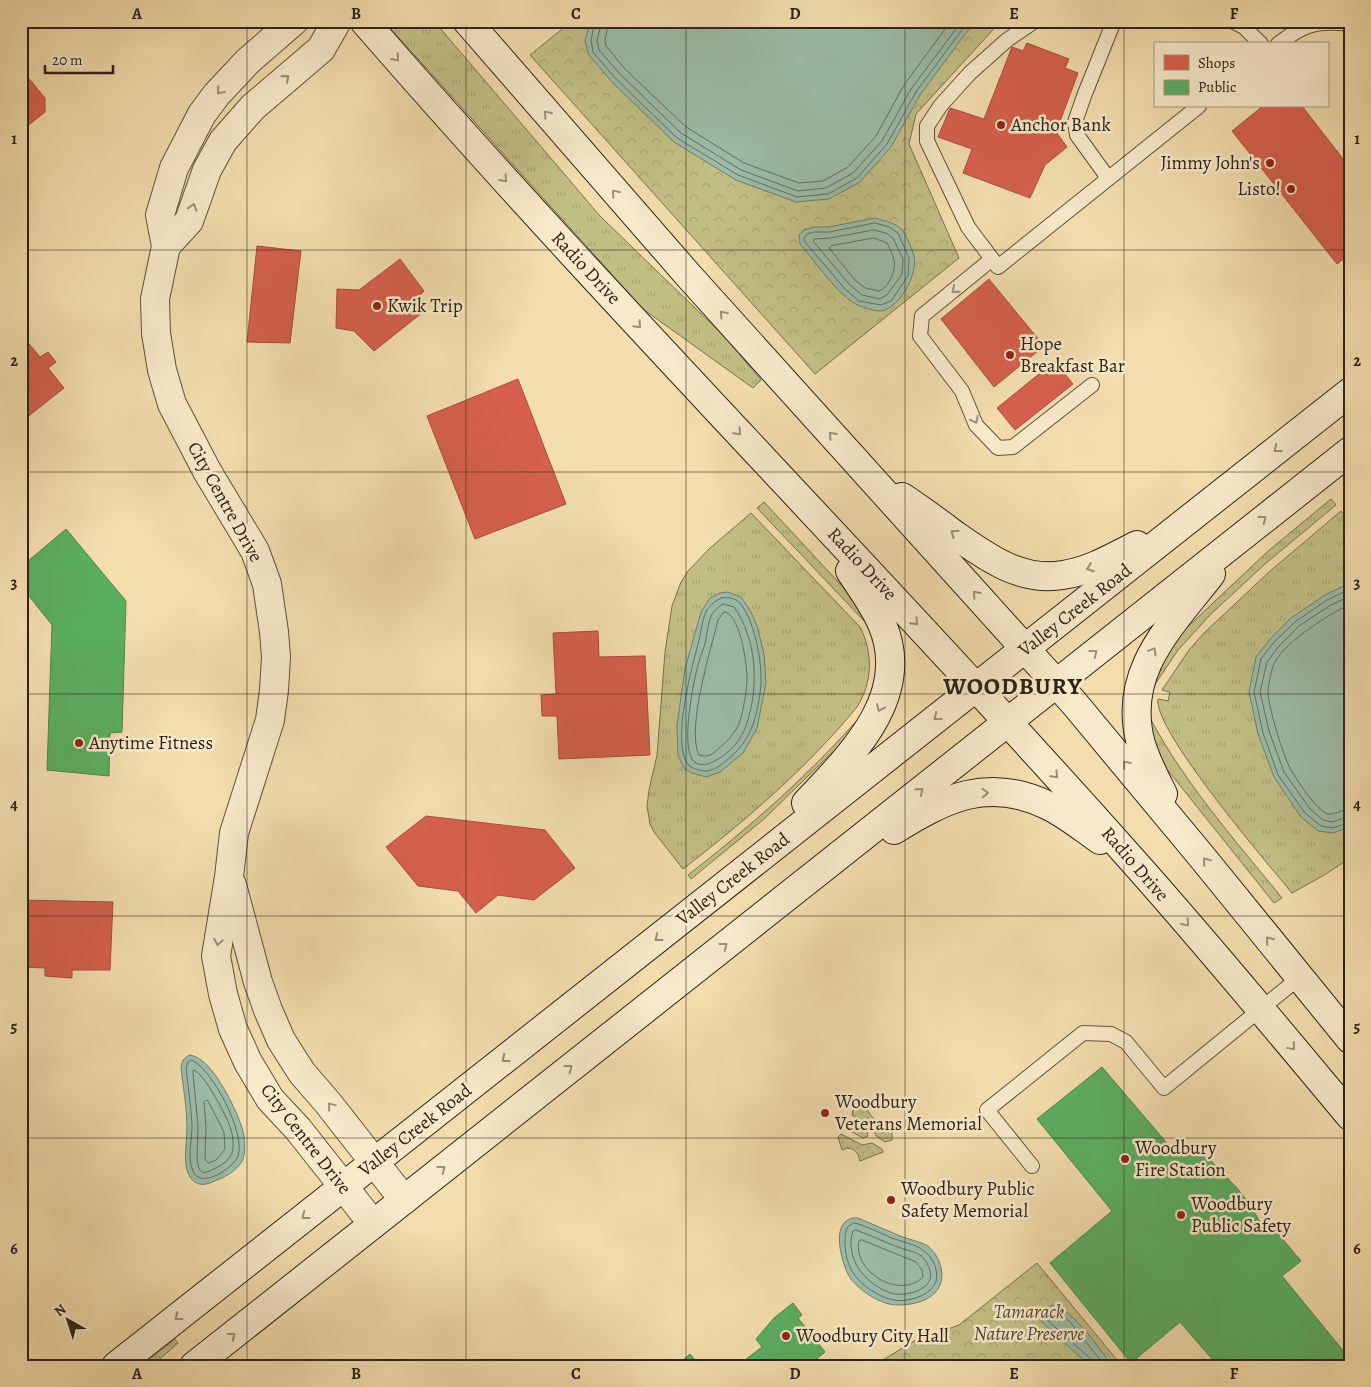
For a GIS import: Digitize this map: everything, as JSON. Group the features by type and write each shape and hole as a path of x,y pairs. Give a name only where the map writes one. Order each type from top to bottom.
{"main road":[{"name":"City Centre Drive","path":"294,21 232,77 202,114 174,168 160,215 166,246 155,300 156,333 162,370 172,404 193,446 255,551 267,584 274,632 275,665 270,720 234,834 216,956 223,994 233,1029 248,1062 270,1100 298,1129 373,1224"},
{"path":"166,246 189,221 207,170 223,141 242,118 264,97 320,49 337,21"},
{"name":"Radio Drive","path":"364,21 541,221 975,687 1137,865 1350,1116"},
{"path":"467,21 609,186 1056,683 1179,829 1350,1039"},
{"name":"Valley Creek Road","path":"116,1366 1350,392"},
{"path":"194,1366 1350,451"},
{"path":"860,467 990,559 1035,576 1064,576 1096,566 1196,514"},
{"path":"746,869 841,766 864,738 882,706 887,685 889,670 888,650 882,625 870,601 810,509"},
{"path":"1179,829 1141,743 1136,710 1139,685 1157,644 1236,541"},
{"path":"775,906 918,815 943,802 973,794 994,792 1010,794 1042,803 1067,817 1137,865"},
{"name":"City Centre Drive","path":"229,876 258,982 281,1040 302,1074 328,1103 404,1200"}],"lane":[{"path":"1035,21 1007,40 970,73 941,105 927,126 927,141 968,227 998,267 1196,108"},
{"path":"1108,178 1077,135 1075,122 1114,21"},
{"path":"1232,21 1244,27 1259,42"},
{"path":"1281,42 1293,33 1312,24 1334,22 1350,24"},
{"path":"992,258 922,316 920,336 962,392 976,424 998,448 1013,447 1092,385"},
{"path":"1032,1166 987,1110 1083,1033 1112,1034 1126,1042 1164,1088 1300,977"}],"green space":[{"path":"391,21 434,21 600,216 725,337 761,380 753,388 643,309 391,29"},
{"path":"572,21 1001,21 916,114 909,144 959,258 815,374 530,55"},
{"path":"1331,499 1336,505 1265,564 1211,614 1178,650 1154,686 1150,686 1177,637 1267,552"},
{"path":"764,502 856,601 868,625 757,508"},
{"path":"1341,511 1350,522 1350,858 1292,893 1214,797 1192,766 1173,738 1161,715 1158,699 1168,701 1170,692 1162,690 1189,650 1204,633 1269,572"},
{"path":"751,513 860,627 869,657 868,677 866,687 857,707 838,730 752,813 683,869 654,832 650,824 647,806 657,755 665,652 672,606 681,582 688,571 709,549"},
{"path":"861,716 848,737 764,819 691,879 688,875 734,838 800,780"},
{"path":"1150,718 1195,789 1282,898 1274,903 1166,768 1156,752"},
{"path":"866,1106 869,1114 876,1121 892,1128 892,1140 885,1142 876,1136 873,1127 852,1115 853,1110"},
{"path":"842,1117 867,1132 868,1136 863,1138 838,1124 837,1119"},
{"path":"841,1134 862,1145 872,1143 882,1149 883,1152 860,1161 855,1150 847,1148 842,1150 838,1137"},
{"name":"Tamarack Nature Preserve","path":"1037,1263 1122,1366 873,1366 914,1341 959,1325"},
{"path":"175,1339 178,1343 152,1366 140,1366"}],"water":[{"path":"591,21 977,21 965,34 920,95 891,147 860,182 829,199 796,202 736,180 674,142 612,82 588,54 585,40"},
{"path":"875,218 894,224 903,231 912,250 915,263 910,281 901,297 888,309 881,311 860,306 844,295 800,244 799,235 804,230 814,227 829,227"},
{"path":"1350,583 1350,827 1333,833 1318,831 1301,817 1274,777 1258,734 1249,692 1256,657 1271,638 1291,618 1325,595"},
{"path":"727,592 741,597 751,612 757,626 764,654 766,683 757,728 743,753 720,772 706,777 692,773 684,768 678,755 677,725 685,669 701,612 710,598"},
{"path":"189,1055 206,1064 228,1095 242,1129 245,1147 244,1156 239,1166 224,1177 203,1184 191,1178 186,1162 187,1120 181,1067 183,1060"},
{"path":"852,1218 858,1218 926,1245 931,1249 938,1259 942,1271 941,1283 938,1289 930,1297 920,1302 897,1305 878,1300 860,1289 848,1274 840,1250 841,1227"},
{"path":"1055,1305 1078,1323 1101,1350 1111,1366 1090,1366 1043,1323 1041,1317 1043,1312 1046,1308"}],"building: Shops":[{"name":"Anchor Bank","path":"1027,43 1069,59 1065,68 1078,73 1056,132 1067,147 1045,165 1030,198 963,173 972,149 938,137 950,108 984,119 1012,47 1023,51"},
{"path":"21,69 45,98 45,112 21,131"},
{"path":"1261,108 1304,108 1350,168 1350,254 1337,264 1232,131"},
{"path":"257,246 301,251 290,343 247,342"},
{"name":"Kwik Trip","path":"400,259 424,291 414,301 423,312 374,351 354,331 336,328 337,289 359,290"},
{"path":"989,279 1044,346 994,387 941,319"},
{"path":"25,339 40,357 48,352 56,362 48,368 64,388 21,422 21,342"},
{"path":"1055,361 1073,384 1015,430 997,408"},
{"path":"518,379 566,504 475,539 427,416"},
{"path":"598,631 599,657 645,656 650,755 559,759 557,716 542,716 541,695 556,694 553,633"},
{"path":"426,816 545,830 575,868 534,900 498,895 476,913 458,891 418,886 386,847"},
{"path":"21,900 113,902 110,970 72,970 72,978 45,976 45,968 21,967"}],"building: Public":[{"path":"66,529 126,601 122,732 110,733 109,776 47,770 52,625 21,586 21,567"},
{"name":"Woodbury Public Safety","path":"1102,1067 1177,1155 1190,1144 1207,1157 1237,1188 1251,1206 1267,1235 1275,1230 1301,1261 1282,1276 1350,1359 1350,1366 1315,1366 1313,1362 1308,1366 1218,1366 1180,1322 1131,1363 1050,1263 1112,1211 1037,1119"},
{"name":"Woodbury City Hall","path":"793,1303 802,1315 798,1318 825,1352 808,1366 737,1366 762,1347 756,1339 774,1318"},
{"path":"690,1354 700,1366 676,1366"}],"place":[{"name":"Anchor Bank","path":"1001,125"},
{"name":"Jimmy John's","path":"1270,163"},
{"name":"Listo!","path":"1291,189"},
{"name":"Kwik Trip","path":"377,306"},
{"name":"Hope Breakfast Bar","path":"1010,355"},
{"name":"Anytime Fitness","path":"79,743"},
{"name":"Woodbury Veterans Memorial","path":"825,1113"},
{"name":"Woodbury Fire Station","path":"1125,1159"},
{"name":"Woodbury Public Safety Memorial","path":"891,1200"},
{"name":"Woodbury Public Safety","path":"1181,1215"},
{"name":"Woodbury City Hall","path":"786,1336"}],"district":[{"name":"WOODBURY","path":"1013,686"}]}
